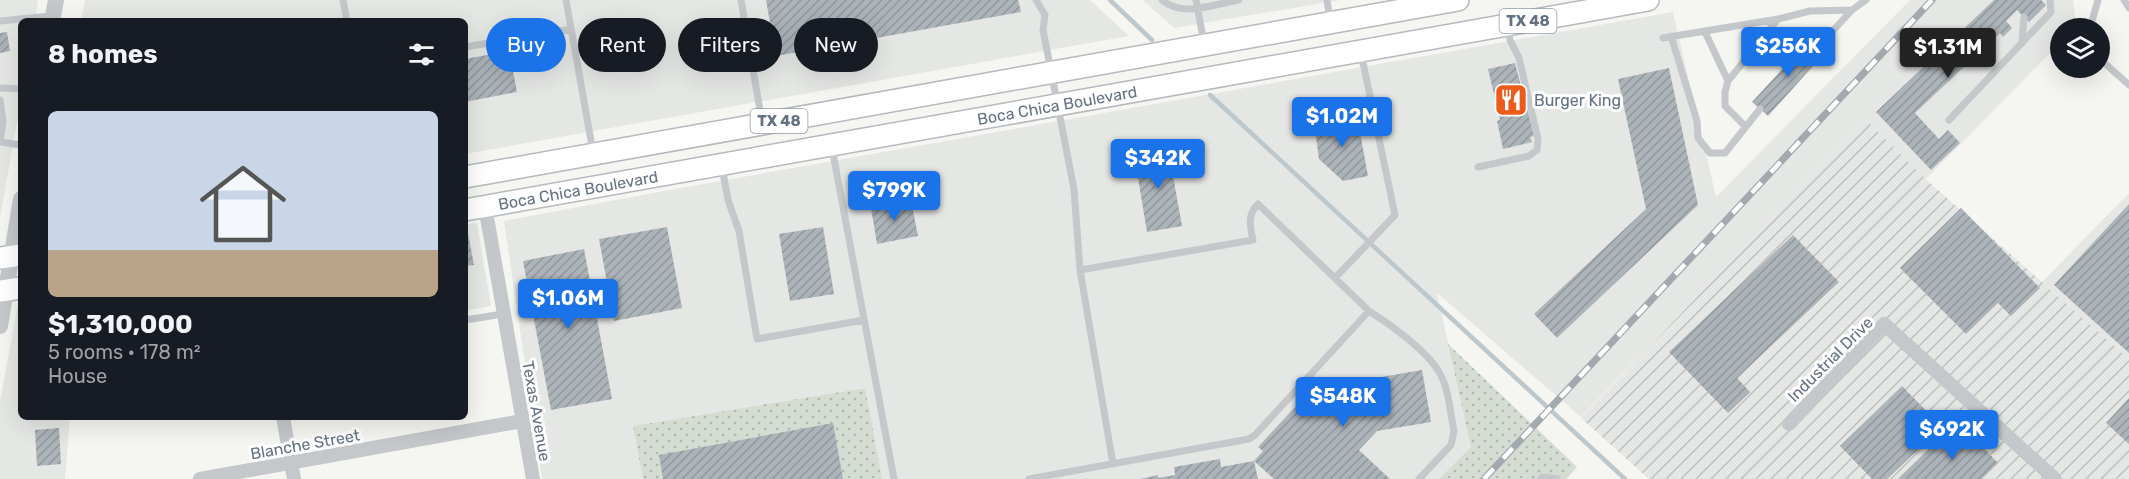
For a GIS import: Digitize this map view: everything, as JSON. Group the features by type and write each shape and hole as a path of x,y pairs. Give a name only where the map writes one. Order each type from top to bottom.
{"main road":[{"name":"Boca Chica Boulevard","path":"468,176 1331,23 1402,5 1458,0"},
{"name":"Boca Chica Boulevard","path":"475,208 1648,0"}],"street":[{"name":"Texas Avenue","path":"475,208 503,314 532,479"},
{"path":"0,326 9,290 11,256 18,216"},
{"name":"Industrial Drive","path":"1789,424 1884,324 2055,479"},
{"path":"284,420 294,479"},
{"name":"Blanche Street","path":"200,479 522,421"}],"lane":[{"path":"343,0 346,18"},
{"path":"566,0 594,154"},
{"path":"741,0 762,124"},
{"path":"1036,0 1045,15 1043,30 1074,189 1080,270 1113,464"},
{"path":"1162,0 1178,9 1197,4 1239,0"},
{"path":"1327,0 1331,23"},
{"path":"1817,48 1852,10 1866,0"},
{"path":"1949,120 2051,12 2050,0"},
{"path":"2093,18 2098,0"},
{"path":"2124,0 2129,8"},
{"path":"1197,4 1204,45"},
{"path":"1663,38 1778,19 1810,11 1852,10"},
{"path":"0,21 53,12"},
{"path":"2022,43 2024,17"},
{"path":"1745,126 1725,106 1728,81 1778,19"},
{"path":"1478,167 1529,156 1537,150 1538,139 1519,58 1510,40 1507,25"},
{"path":"468,46 571,29"},
{"path":"1705,32 1728,81"},
{"path":"1671,36 1697,121 1698,138 1710,153 1725,153 1760,109"},
{"path":"1335,278 1395,215 1360,51"},
{"path":"2110,68 2129,85"},
{"path":"0,88 18,89"},
{"path":"0,100 3,122 0,142 18,145"},
{"path":"831,145 894,479"},
{"path":"721,164 728,200 739,231 757,339 864,320"},
{"path":"1080,270 1252,240 1250,220 1258,204 1369,311 1389,323 1427,357 1440,373 1454,439 1419,479"},
{"path":"1029,479 1242,441 1255,435 1369,311"},
{"path":"468,320 503,314"},
{"path":"1540,479 1542,477 1557,479"}],"shaded area":[{"path":"0,0 38,0 35,18 18,18 18,116 0,218"},
{"path":"85,0 1090,0 1129,36 468,153 468,18 82,18"},
{"path":"1143,0 1341,0 1174,28"},
{"path":"1910,0 2073,0 2075,18 2050,18 2050,53 1926,179 1866,120 1581,417 1437,293 1471,447 1441,479 881,479 864,388 634,426 643,479 542,479 504,221 1673,12 1716,197"},
{"path":"1866,120 1930,183 2129,359 2129,479 1649,479 1581,418"},
{"path":"2129,193 2129,359 2042,282"},
{"path":"477,223 491,306 468,310 468,224"},
{"path":"18,304 18,420 70,420 65,479 0,479 0,401"},
{"path":"1448,344 1577,467 1566,479 1439,479 1471,447"},
{"path":"865,388 882,479 643,479 633,426"}],"building":[{"path":"766,0 1018,0 1021,12 878,38 878,18 794,18 794,53 782,55 782,18 769,18"},
{"path":"1994,0 2041,0 2046,5 2029,22 2017,10 2006,21 2012,28 2003,37 2000,33 1915,113 1939,139 1948,130 1960,143 1931,170 1876,112"},
{"path":"7,32 10,51 0,53 0,33"},
{"path":"1809,40 1824,54 1768,116 1752,102"},
{"path":"486,55 486,72 513,72 517,92 468,101 468,58"},
{"name":"Burger King","path":"1515,63 1534,136 1530,137 1532,142 1503,149 1497,121 1500,120 1488,69"},
{"path":"1669,68 1698,205 1557,338 1534,314 1646,209 1618,79"},
{"path":"1357,116 1368,176 1343,181 1319,159 1314,123"},
{"path":"1168,148 1182,226 1147,232 1134,154"},
{"path":"911,201 918,236 877,244 871,208"},
{"path":"2129,204 2129,353 2054,285"},
{"path":"1961,208 2040,288 2011,316 1998,303 1966,334 1900,268"},
{"path":"667,227 682,308 614,321 599,239"},
{"path":"823,227 834,294 790,301 779,234"},
{"path":"468,233 474,265 468,266"},
{"path":"1793,235 1839,282 1737,378 1750,392 1728,413 1669,352"},
{"path":"584,249 612,399 551,410 523,261"},
{"path":"1422,370 1431,422 1377,431 1359,450 1390,479 1274,479 1254,461 1263,451 1258,447 1295,407 1300,411 1323,387"},
{"path":"1902,386 1942,427 1887,479 1872,479 1840,446"},
{"path":"2129,398 2129,444 2106,423"},
{"path":"833,423 843,479 663,479 659,455"},
{"path":"59,428 61,464 37,466 35,430"},
{"path":"1950,428 1968,446 1975,439 1998,463 1981,479 1898,479"},
{"path":"1220,459 1221,467 1254,461 1258,479 1140,479 1158,475 1158,478 1175,475 1174,467"}],"waterway":[{"path":"1110,0 1152,40"},
{"path":"1210,95 1625,479"}],"railway":[{"path":"1484,479 1932,0"}],"place":[{"name":"Burger King","path":"1511,100"}]}
